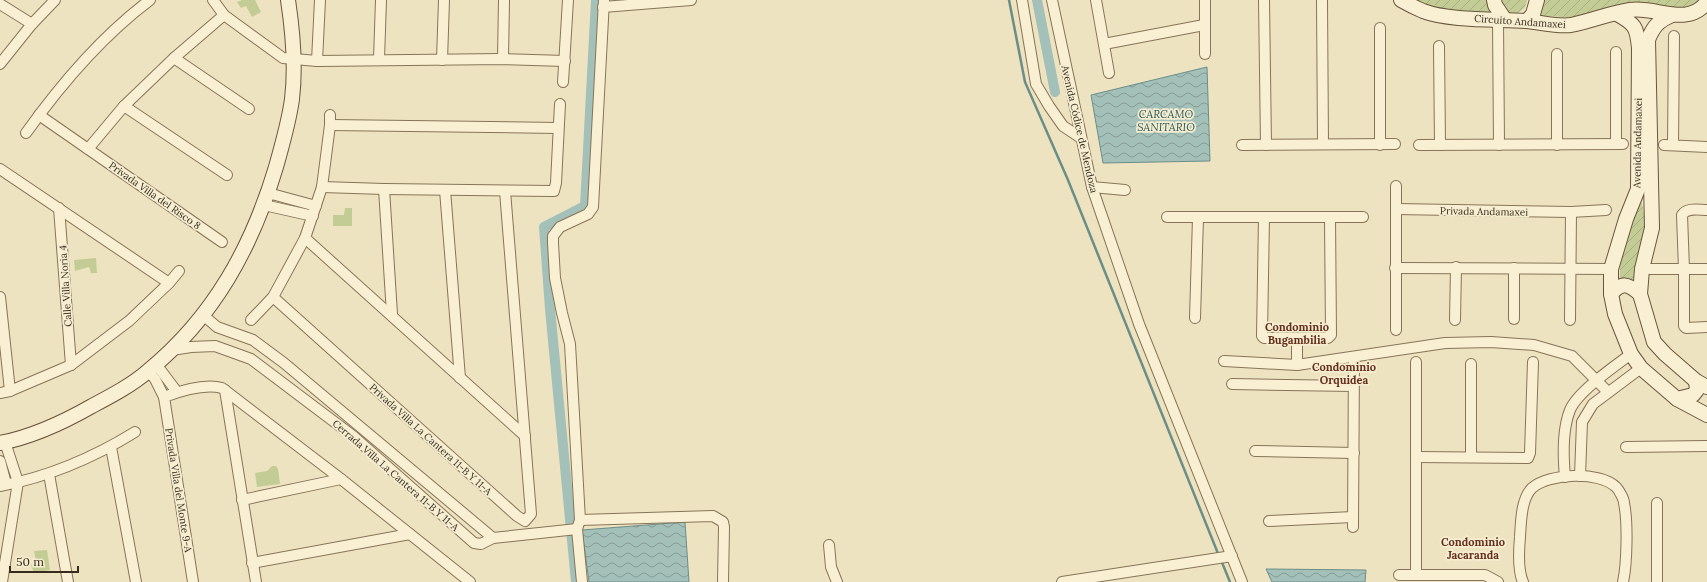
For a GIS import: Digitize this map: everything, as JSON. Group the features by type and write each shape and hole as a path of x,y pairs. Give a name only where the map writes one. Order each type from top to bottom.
{"street":[{"path":"0,64 32,24 55,0"},
{"path":"26,133 62,84 125,18 150,0"},
{"path":"213,0 224,15 294,59 503,59 565,61"},
{"path":"2,582 18,482 5,445 75,416 156,371 217,298 243,254 266,199 282,146 292,100 294,59 288,0"},
{"path":"317,60 320,0"},
{"path":"379,59 381,0"},
{"path":"442,60 444,0"},
{"path":"503,59 504,0"},
{"path":"563,82 568,0"},
{"path":"582,582 578,524 571,351 555,278 553,236 560,227 588,214 593,207 603,3 691,0"},
{"path":"1022,0 1036,84 1063,126 1081,138"},
{"name":"Avenida Códice de Mendoza","path":"1052,0 1092,187 1139,324 1242,582"},
{"path":"1096,0 1109,73"},
{"path":"1204,54 1205,0"},
{"path":"1264,0 1266,145"},
{"path":"1322,0 1323,144"},
{"name":"Circuito Andamaxei","path":"1401,0 1423,11 1441,16 1500,22 1527,21 1569,25 1631,10 1653,10 1672,15 1691,14 1701,10 1707,2"},
{"path":"1494,0 1500,22 1499,145"},
{"path":"1527,21 1533,14 1537,0"},
{"path":"0,4 32,24"},
{"name":"Avenida Andamaxei","path":"1616,14 1631,22 1637,30 1639,48 1645,189 1652,228 1642,269 1640,294 1654,342 1665,354 1702,384"},
{"path":"88,149 124,106 174,58 224,15"},
{"name":"Avenida Andamaxei","path":"1672,15 1660,20 1655,25 1648,40 1645,189 1626,220 1611,269 1611,294 1614,314 1631,354 1641,368 1677,399 1707,415"},
{"path":"1104,44 1204,25"},
{"path":"1380,28 1380,145"},
{"path":"1674,36 1669,145 1707,147"},
{"path":"1439,46 1440,145"},
{"path":"1419,145 1557,145 1619,143 1616,52"},
{"path":"1557,54 1557,145"},
{"path":"174,58 249,109"},
{"path":"322,187 554,191 556,184 560,104"},
{"path":"124,106 227,175"},
{"name":"Privada Villa del Risco 8","path":"39,115 222,242"},
{"path":"251,320 273,297 305,238 322,187 330,120 558,128"},
{"path":"1242,145 1395,144"},
{"path":"0,168 169,283"},
{"path":"1396,186 1396,330"},
{"path":"1092,187 1125,190"},
{"path":"384,189 392,314"},
{"path":"445,190 460,378"},
{"name":"Privada Villa La Cantera 11-B Y 11-A","path":"273,297 517,516 525,521 531,514 505,191"},
{"path":"266,199 314,211"},
{"name":"Calle Villa Noria 4","path":"59,208 71,365"},
{"name":"Privada Andamaxei","path":"1396,209 1571,212 1606,210"},
{"path":"1707,210 1688,210 1682,215 1684,326 1687,328 1707,328"},
{"path":"1570,320 1571,212"},
{"path":"1167,217 1363,217"},
{"path":"1264,217 1262,336 1264,338 1328,338 1331,335 1330,217"},
{"path":"1195,318 1198,218"},
{"path":"305,238 392,314 525,436"},
{"path":"1395,268 1611,269"},
{"path":"1455,320 1456,268"},
{"path":"1514,268 1514,318"},
{"path":"1642,269 1707,269"},
{"path":"0,297 5,392 71,365 129,321 169,283 179,271"},
{"path":"1611,294 1618,287 1625,285 1632,287 1640,294"},
{"name":"Cerrada Villa La Cantera 11-B Y 11-A","path":"203,315 217,327 253,340 268,351 387,448 493,538"},
{"path":"1297,338 1297,365"},
{"path":"1224,361 1297,365 1445,342 1491,342 1534,345 1572,356 1598,380 1608,392"},
{"name":"Cerrada Villa La Cantera 11-B Y 11-A","path":"172,350 191,347 215,346 251,359 353,436 474,543 481,544 493,538 578,524 713,516 723,522 724,527 723,582"},
{"path":"1565,477 1564,462 1566,422 1570,408 1598,380 1631,354"},
{"path":"1269,521 1353,522 1354,357"},
{"path":"1416,362 1416,576"},
{"path":"1416,457 1526,458 1529,455 1533,362"},
{"path":"1471,364 1471,457"},
{"path":"1580,476 1582,422 1593,404 1641,368"},
{"path":"156,371 177,392"},
{"name":"Privada Villa del Monte 9-A","path":"156,371 164,397 193,582"},
{"path":"1232,384 1353,386"},
{"path":"1677,399 1693,395 1702,384"},
{"path":"164,397 177,392 210,386 218,386 225,390 342,479 470,582"},
{"path":"225,390 256,582"},
{"path":"0,461 3,485 18,482 49,474 111,447 135,432"},
{"path":"1626,447 1707,446"},
{"path":"111,447 136,582"},
{"path":"378,457 387,448"},
{"path":"1255,452 1354,453"},
{"path":"49,474 68,582"},
{"path":"1523,582 1519,546 1522,506 1532,488 1548,480 1580,476 1600,479 1616,487 1624,502 1626,536 1625,574 1623,582"},
{"path":"242,500 342,479"},
{"path":"1657,503 1657,582"},
{"path":"252,563 410,534"},
{"path":"829,545 831,567 837,582"},
{"path":"1062,582 1232,556"},
{"path":"1399,575 1485,575 1498,582"}],"green space":[{"path":"242,0 255,0 261,12 252,17 246,6 241,8 237,2"},
{"path":"1407,0 1487,0 1491,14 1437,10"},
{"path":"1496,0 1527,0 1524,8 1519,12 1505,13"},
{"path":"1542,0 1700,0 1695,5 1680,9 1636,2 1574,18 1536,15"},
{"path":"1641,200 1644,211 1645,233 1636,288 1620,285 1620,271 1624,245"},
{"path":"345,208 352,208 352,226 333,226 333,215 344,215"},
{"path":"96,258 97,273 91,273 89,267 75,271 74,260"},
{"path":"272,466 276,466 278,469 280,484 257,487 255,473 267,471"},
{"path":"47,550 50,570 34,573 31,565 37,565 34,551"}],"water":[{"name":"CARCAMO SANITARIO","path":"1207,67 1210,161 1103,163 1091,95"},
{"path":"685,522 689,582 589,582 582,530"},
{"path":"1266,569 1366,570 1365,582 1272,582"}],"waterway":[{"path":"576,582 550,309 544,227 585,206 596,0"},
{"path":"1009,0 1025,82 1068,180 1219,556"},
{"path":"1037,0 1055,92"},
{"path":"1221,560 1230,582"}],"district":[{"name":"Condominio Bugambilia","path":"1297,333"},
{"name":"Condominio Orquidea","path":"1344,373"},
{"name":"Condominio Jacaranda","path":"1473,548"}]}
